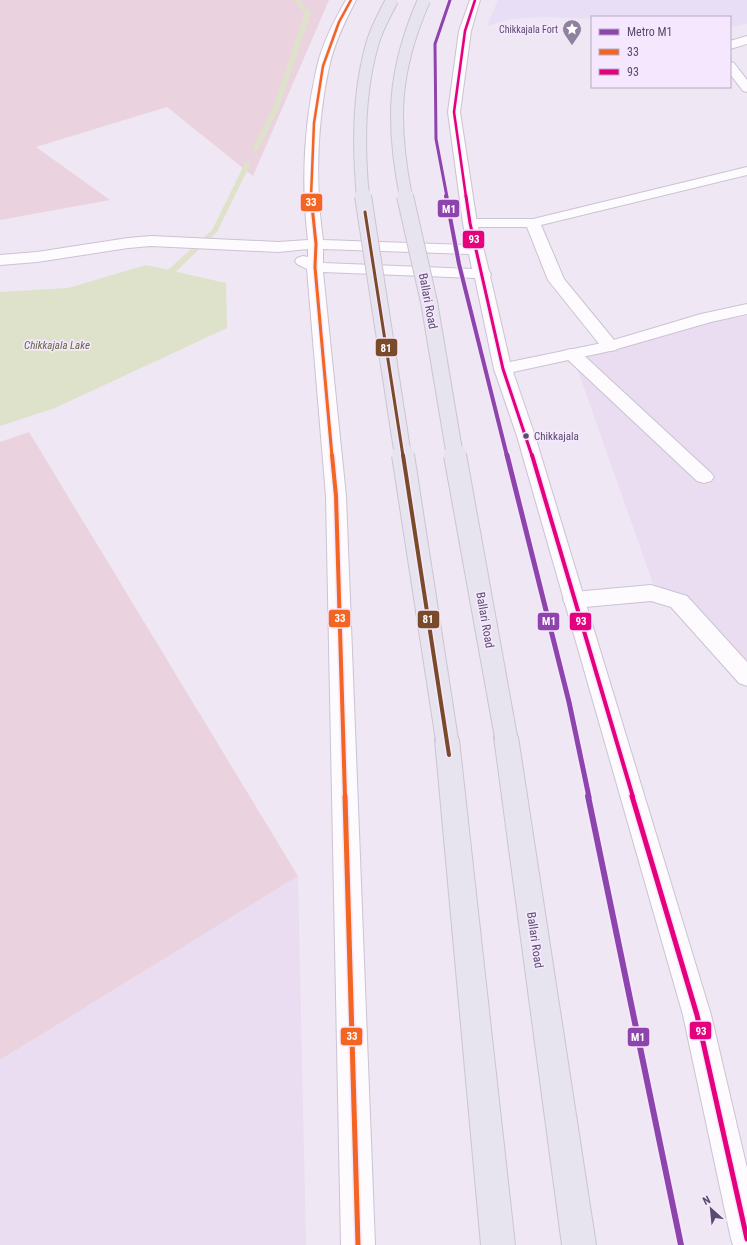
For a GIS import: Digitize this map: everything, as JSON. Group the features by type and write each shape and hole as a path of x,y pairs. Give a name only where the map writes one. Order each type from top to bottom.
{"highway":[{"path":"392,0 372,43 364,77 360,117 359,160 369,239 447,740 498,1245"},
{"name":"Ballari Road","path":"424,0 407,41 401,66 397,97 396,127 399,160 429,302 449,428 506,737 578,1245"}],"street":[{"path":"352,0 339,22 323,66 314,122 311,205 336,496 358,1245"},
{"path":"475,0 465,31 454,112 470,223 503,369 526,436 697,1015 747,1239"},
{"path":"731,45 747,40"},
{"path":"731,67 747,88"},
{"path":"470,223 533,223 739,176"},
{"path":"533,223 556,280 610,346"},
{"path":"0,260 37,257 128,243 151,242 278,248 316,255 482,274"},
{"path":"278,248 316,255 477,250"},
{"path":"503,369 610,346 707,318 747,309"},
{"path":"572,354 704,477"},
{"path":"574,600 651,593 679,601 747,677"}],"shaded area":[{"path":"0,0 329,0 253,176 167,107 36,147 110,200 0,220"},
{"path":"498,0 747,0 747,24 731,27 731,16 591,16 591,19 546,17 510,19 487,26"},
{"path":"747,316 747,665 657,595 572,354 664,330"},
{"path":"29,432 298,876 0,1060 0,442"},
{"path":"298,876 306,1245 0,1245 0,1060"}],"water":[{"name":"Chikkajala Lake","path":"146,265 226,283 227,328 55,408 0,426 0,292 68,288"}],"waterway":[{"path":"255,150 277,105 308,13 296,0"},
{"path":"162,280 215,231 248,163"}],"metro line":[{"name":"M1","path":"450,0 435,44 436,139 459,264 569,702 681,1245"}],"transit line":[{"name":"33","path":"351,0 339,22 323,66 314,123 311,205 316,244 315,267 336,496 358,1245"},
{"name":"93","path":"475,0 465,31 454,112 470,223 503,369 526,436 697,1015 747,1239"},
{"name":"81","path":"365,212 449,755"}],"place":[{"name":"Chikkajala Fort","path":"572,46"},
{"name":"Chikkajala","path":"526,436"}]}
